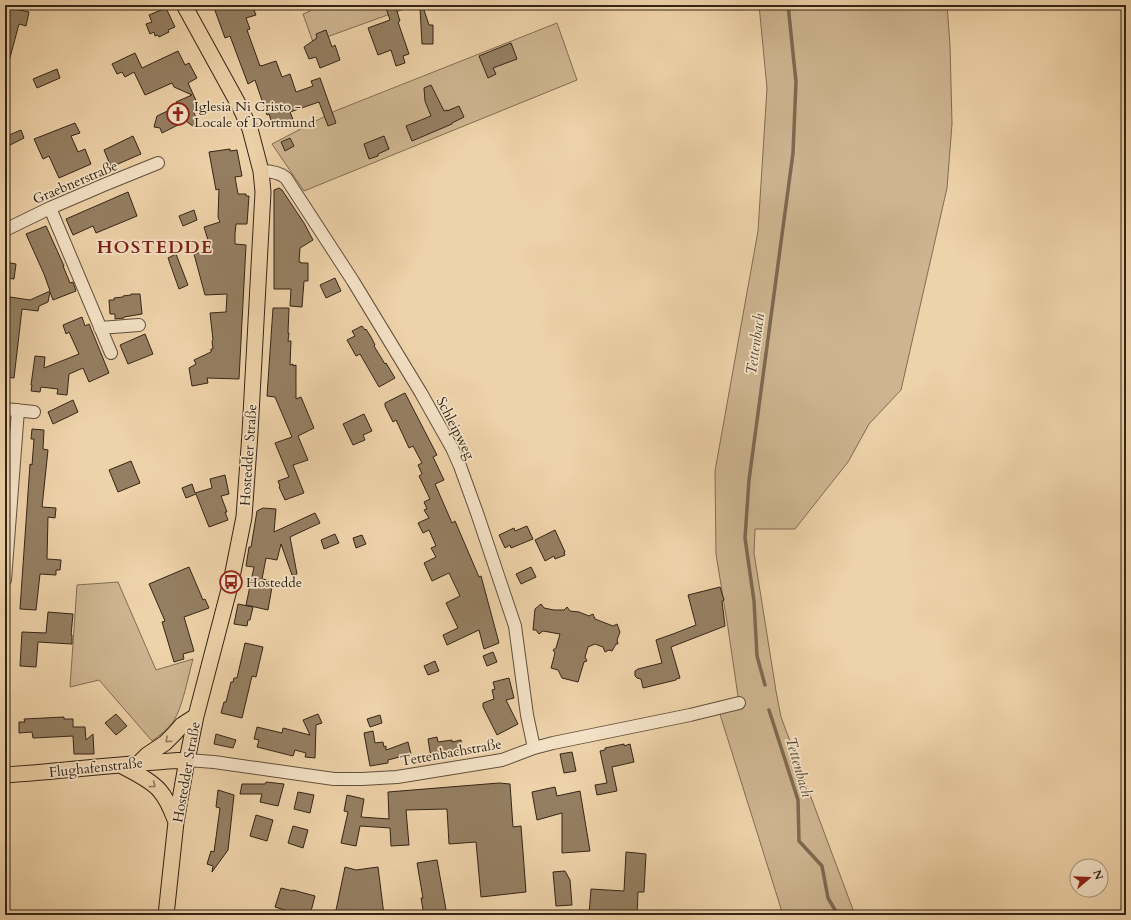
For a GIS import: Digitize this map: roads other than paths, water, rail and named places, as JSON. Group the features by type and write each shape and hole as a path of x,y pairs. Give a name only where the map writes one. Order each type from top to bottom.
{"main road":[{"name":"Hostedder Straße","path":"166,915 176,822 187,760 196,716 231,582 244,517 263,192 261,170 252,134 244,114 184,5"},
{"path":"139,763 147,755 165,743 182,725 196,716"},
{"name":"Flughafenstraße","path":"5,775 187,760"},
{"path":"120,765 160,790 165,797 176,822"}],"street":[{"name":"Graebnerstraße","path":"5,230 50,208 158,163"},
{"name":"Schleipweg","path":"261,170 282,174 286,178 353,281 452,448 477,513 515,626 527,715 534,748"},
{"path":"50,208 111,353"},
{"path":"100,328 139,325"},
{"path":"5,409 34,412"},
{"path":"5,580 18,410"},
{"name":"Tettenbachstraße","path":"187,760 214,762 334,779 397,777 502,760 534,748 553,743 690,715 739,703"}],"waterway":[{"name":"Tettenbach","path":"765,685 757,656 754,601 745,538 749,480 793,153 796,82 788,5"},
{"name":"Tettenbach","path":"769,710 798,800 799,841 822,866 828,898 838,915"}],"place":[{"name":"Iglesia Ni Cristo - Locale of Dortmund","path":"178,114"},
{"name":"Hostedde","path":"231,582"}],"district":[{"name":"HOSTEDDE","path":"155,247"}]}
